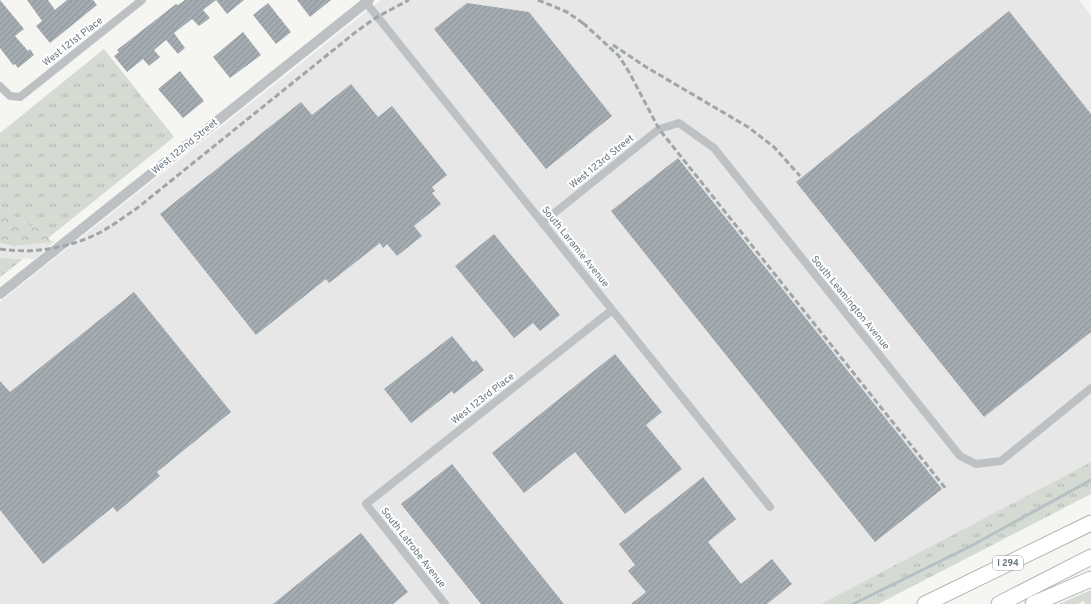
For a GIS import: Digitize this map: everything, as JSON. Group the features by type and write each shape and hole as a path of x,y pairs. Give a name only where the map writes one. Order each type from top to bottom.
{"highway":[{"path":"947,593 1091,511"},
{"name":"I 294","path":"925,604 1091,523"},
{"path":"999,604 1091,557"},
{"path":"1033,604 1091,579"}],"street":[{"name":"West 121st Place","path":"0,86 10,96 15,98 24,94 142,0"},
{"name":"South Laramie Avenue","path":"366,1 770,507"},
{"name":"West 122nd Street","path":"0,294 366,1"},
{"name":"West 123rd Street","path":"542,223 659,130 679,122"},
{"name":"South Leamington Avenue","path":"679,122 714,148 960,456 976,464 1001,461 1091,388"},
{"name":"West 123rd Place","path":"366,504 612,310"},
{"name":"South Latrobe Avenue","path":"366,504 445,604"}],"shaded area":[{"path":"381,0 1079,0 1091,16 1091,462 821,604 0,604 0,302"},
{"path":"55,241 35,259 0,258 0,243 14,246"}],"green space":[{"path":"104,49 174,137 48,238 40,229 21,222 0,205 0,133"},
{"path":"0,205 21,222 40,229 52,242 14,246 0,243"},
{"path":"0,258 23,259 0,277"},
{"path":"1091,462 1091,494 878,604 821,604"},
{"path":"1091,590 1091,604 1086,604 1083,601 1078,604 1059,604"}],"building":[{"path":"0,0 24,29 15,36 28,51 30,49 34,55 18,68 15,64 13,65 0,48"},
{"path":"27,0 48,0 55,10 67,0 93,0 97,5 50,43 36,26 42,21"},
{"path":"185,0 216,0 203,10 210,18 199,26 192,19 174,33 185,48 178,54 166,40 154,50 160,57 149,66 143,59 127,72 114,56 119,52 117,50 176,4 178,5"},
{"path":"216,0 244,0 227,14"},
{"path":"297,0 331,0 310,17"},
{"path":"268,3 291,32 276,44 253,15"},
{"path":"467,3 529,12 612,116 546,169 434,29"},
{"path":"1009,11 1091,114 1091,332 984,417 796,182"},
{"path":"243,32 261,55 230,78 213,57"},
{"path":"180,71 204,101 183,118 158,89"},
{"path":"351,84 378,117 392,106 447,175 432,187 435,191 432,193 441,204 414,226 422,236 397,256 387,244 383,248 380,243 329,283 326,279 256,335 160,214 301,102 312,115"},
{"path":"678,158 942,489 875,542 611,211"},
{"path":"494,234 560,315 540,331 533,323 514,338 455,266"},
{"path":"134,292 231,412 157,472 160,476 117,512 113,507 43,564 0,510 0,381 10,392"},
{"path":"452,336 473,362 476,360 484,370 454,394 452,391 411,423 384,389"},
{"path":"615,354 662,412 646,425 682,469 625,514 575,452 524,493 492,453"},
{"path":"452,464 564,604 481,604 401,504"},
{"path":"703,477 736,519 708,542 741,584 772,559 792,584 767,604 631,604 646,592 628,571 635,565 619,544"},
{"path":"361,533 408,592 393,604 273,604"}],"waterway":[{"path":"853,604 969,547 1091,480"}],"railway":[{"path":"0,249 26,251 63,246 76,243 109,227 136,209 357,31 377,17 409,0"},
{"path":"538,0 567,12 587,26"},
{"path":"583,23 619,56 659,129 946,489"},
{"path":"613,45 646,67 748,127 774,147 800,176"}]}
